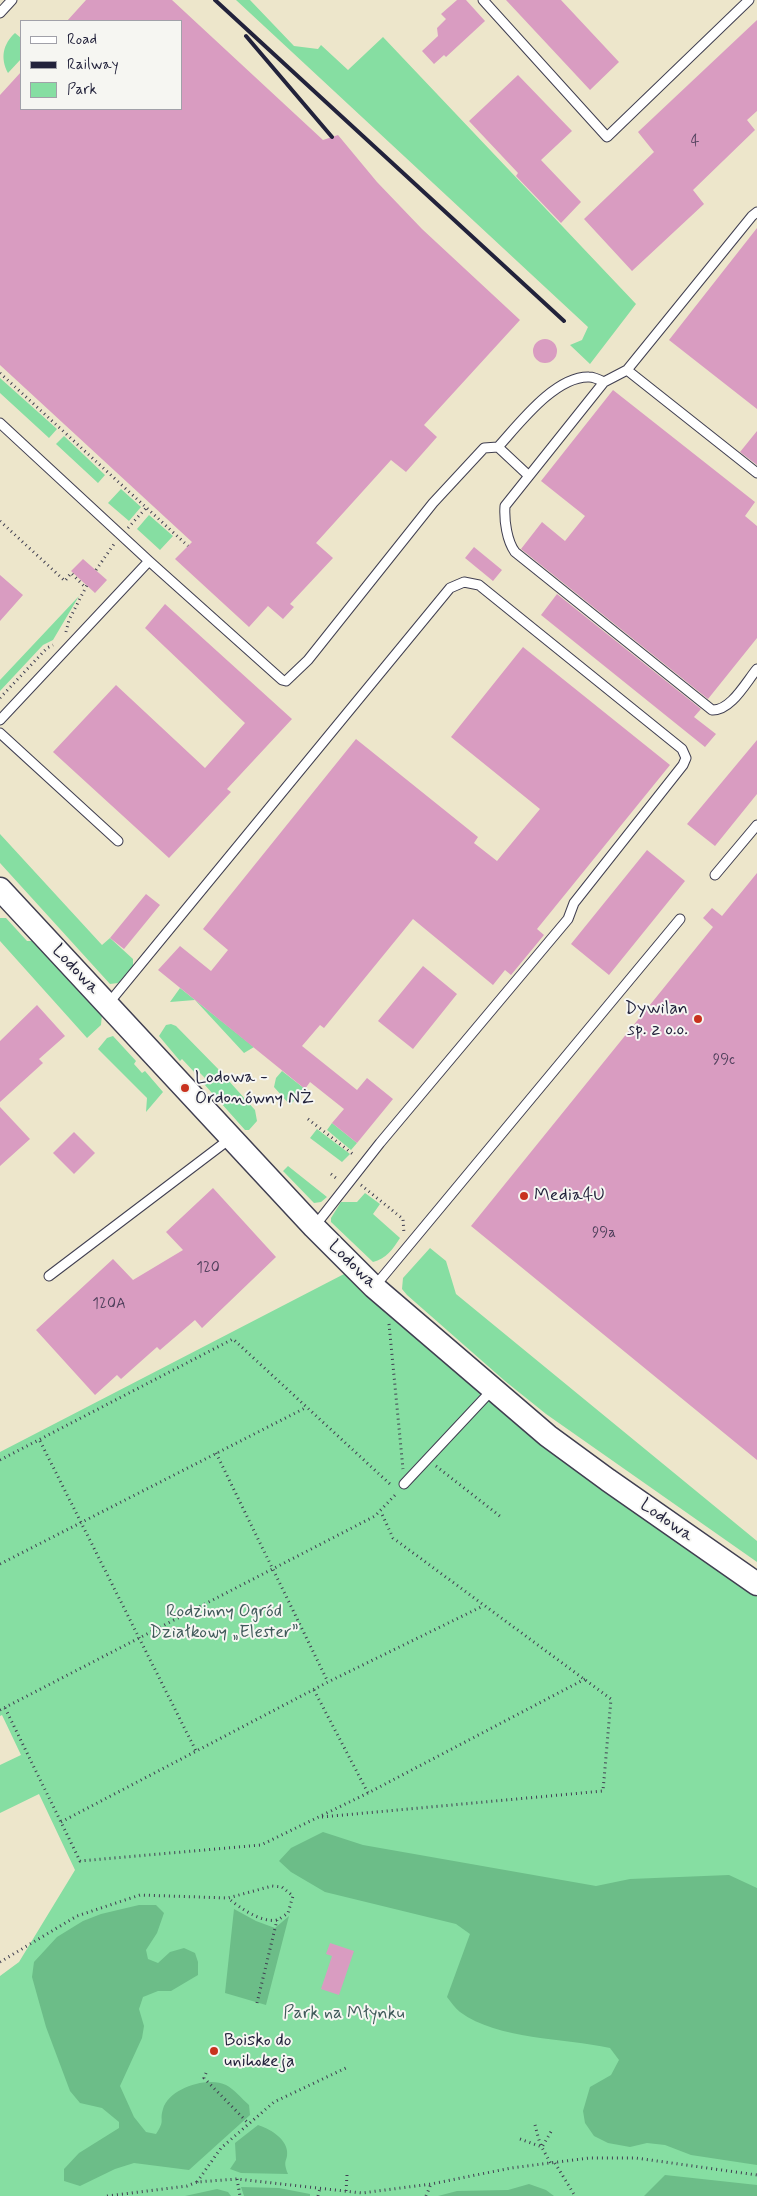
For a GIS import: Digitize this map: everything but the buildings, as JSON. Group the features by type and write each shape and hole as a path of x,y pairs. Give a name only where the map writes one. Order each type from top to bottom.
{"street":[{"name":"Lodowa","path":"0,889 314,1227 380,1293 548,1436 757,1584"}],"lane":[{"path":"0,13 12,0"},
{"path":"482,0 608,137 748,0"},
{"path":"757,212 627,370 604,382 505,506 510,546 515,552 712,710 720,710 727,706 757,668"},
{"path":"627,370 757,473"},
{"path":"0,423 149,561 270,670 286,681 308,660 433,503 484,448 498,447 547,394 573,380 590,377 604,382"},
{"path":"498,447 529,476"},
{"path":"0,720 149,561"},
{"path":"108,1005 450,588 464,582 479,585 682,750 686,758 683,765 574,903 568,919 314,1227"},
{"path":"0,733 118,841"},
{"path":"715,875 757,825"},
{"path":"380,1293 412,1241 680,919"},
{"path":"49,1276 231,1138"},
{"path":"404,1484 493,1390"}],"path":[{"path":"0,373 188,546"},
{"path":"0,521 65,581 71,574 86,586 69,620 66,632 61,638"},
{"path":"0,698 47,648 55,644"},
{"path":"308,1118 354,1155"},
{"path":"331,1174 336,1178"},
{"path":"352,1179 403,1220 404,1233 412,1241"},
{"path":"380,1293 404,1484"},
{"path":"0,1460 233,1339 398,1491 381,1512 139,1636 0,1710"},
{"path":"0,1564 307,1407"},
{"path":"40,1440 196,1752"},
{"path":"216,1453 328,1682"},
{"path":"428,1459 501,1517"},
{"path":"318,1817 603,1791 611,1698 394,1538 381,1512"},
{"path":"61,1822 328,1682 484,1606"},
{"path":"5,1708 80,1861 261,1845 368,1793 585,1679"},
{"path":"314,1690 368,1793"},
{"path":"0,1962 77,1916 140,1895 228,1898 272,1886 282,1887 293,1896 292,1906 288,1914 278,1920 265,1919 251,1913 228,1898"},
{"path":"257,2003 278,1920"},
{"path":"197,2182 221,2148 274,2102 348,2067"},
{"path":"206,2073 204,2078 249,2124"},
{"path":"535,2125 542,2147 575,2196"},
{"path":"542,2147 552,2130"},
{"path":"520,2138 542,2147"},
{"path":"107,2196 187,2186 197,2182 237,2179 362,2193 431,2184 512,2168 589,2158 636,2158 757,2175"},
{"path":"346,2191 348,2175"},
{"path":"237,2179 240,2196"},
{"path":"426,2196 431,2184"},
{"path":"318,2196 320,2188"}],"green space":[{"path":"236,0 250,0 294,46 318,49 321,45 348,70 383,37 636,304 590,364 570,345 582,340 588,327"},
{"path":"15,33 20,37 20,60 8,73 4,62 4,51"},
{"path":"0,378 57,429 49,438 0,393"},
{"path":"64,436 105,475 98,483 56,444"},
{"path":"121,489 141,507 129,521 108,503"},
{"path":"149,515 173,536 160,550 137,529"},
{"path":"79,596 53,640 43,645 0,691 0,680"},
{"path":"0,834 102,945 110,938 133,959 133,967 118,983 110,984 0,863"},
{"path":"0,918 6,918 27,941 33,941 102,1014 101,1025 87,1038 0,941"},
{"path":"180,988 254,1047 244,1053 195,1000 170,1002"},
{"path":"166,1025 176,1026 225,1076 206,1079 198,1071 196,1074 182,1059 180,1061 159,1036"},
{"path":"113,1036 136,1061 134,1064 142,1073 145,1071 163,1092 146,1112 147,1098 98,1049 107,1038"},
{"path":"282,1071 305,1089 290,1105 274,1087 276,1078"},
{"path":"228,1080 255,1110 257,1121 249,1130 245,1130 204,1084"},
{"path":"332,1123 357,1143 351,1150 327,1130"},
{"path":"317,1129 350,1154 342,1162 310,1138"},
{"path":"288,1166 327,1197 321,1202 314,1203 283,1171"},
{"path":"365,1193 380,1204 373,1214 400,1238 392,1250 378,1261 373,1262 331,1222 331,1218 341,1202 357,1202"},
{"path":"430,1248 446,1261 456,1294 757,1541 757,1562 546,1414 505,1381 407,1295 402,1289 403,1278"},
{"path":"346,1273 485,1398 626,1507 757,1597 757,2196 0,2196 0,1976 19,1962 75,1870 39,1794 0,1813 0,1765 21,1755 2,1715 0,1716 0,1452"},
{"path":"323,1832 363,1845 596,1886 630,1879 729,1875 757,1888 757,2165 691,2155 665,2145 647,2143 630,2147 608,2143 594,2136 585,2123 583,2111 590,2087 611,2075 619,2060 610,2048 512,2033 475,2021 460,2012 447,1997 470,1934 456,1924 325,1892 291,1872 279,1861 291,1848"},
{"path":"139,1905 156,1905 164,1913 157,1933 146,1950 148,1959 158,1963 170,1952 184,1948 195,1953 198,1962 198,1975 171,1991 158,1991 143,1997 139,2009 144,2026 142,2038 120,2086 134,2117 146,2132 156,2134 162,2123 163,2109 173,2095 190,2086 209,2082 226,2085 232,2089 249,2105 250,2115 189,2170 134,2163 115,2169 80,2186 64,2181 64,2169 79,2153 119,2128 119,2122 102,2108 80,2103 70,2091 46,2027 32,1977 34,1962 57,1937 83,1921 101,1914"},
{"path":"234,1909 256,1921 275,1928 289,1916 266,2005 225,1993"},
{"path":"258,2125 271,2131 286,2146 287,2157 285,2163 288,2174 241,2173 230,2169 236,2160 235,2143"},
{"path":"665,2175 757,2185 757,2196 644,2196"},
{"path":"529,2184 546,2190 554,2196 438,2196 457,2191 508,2190"},
{"path":"241,2187 279,2188 310,2194 310,2196 244,2196"},
{"path":"217,2189 228,2192 231,2196 185,2196"}],"railway":[{"path":"215,0 564,321"},
{"path":"246,36 332,137"}],"place":[{"name":"Dywilan sp. z o.o.","path":"698,1019"},
{"name":"Lodowa - Ordonówny NŻ","path":"185,1088"},
{"name":"Media4U","path":"524,1196"},
{"name":"Boisko do unihokeja","path":"214,2051"}],"park label":[{"name":"Rodzinny Ogród Działkowy „Elester”","path":"224,1622"},
{"name":"Park na Młynku","path":"344,2014"}]}
